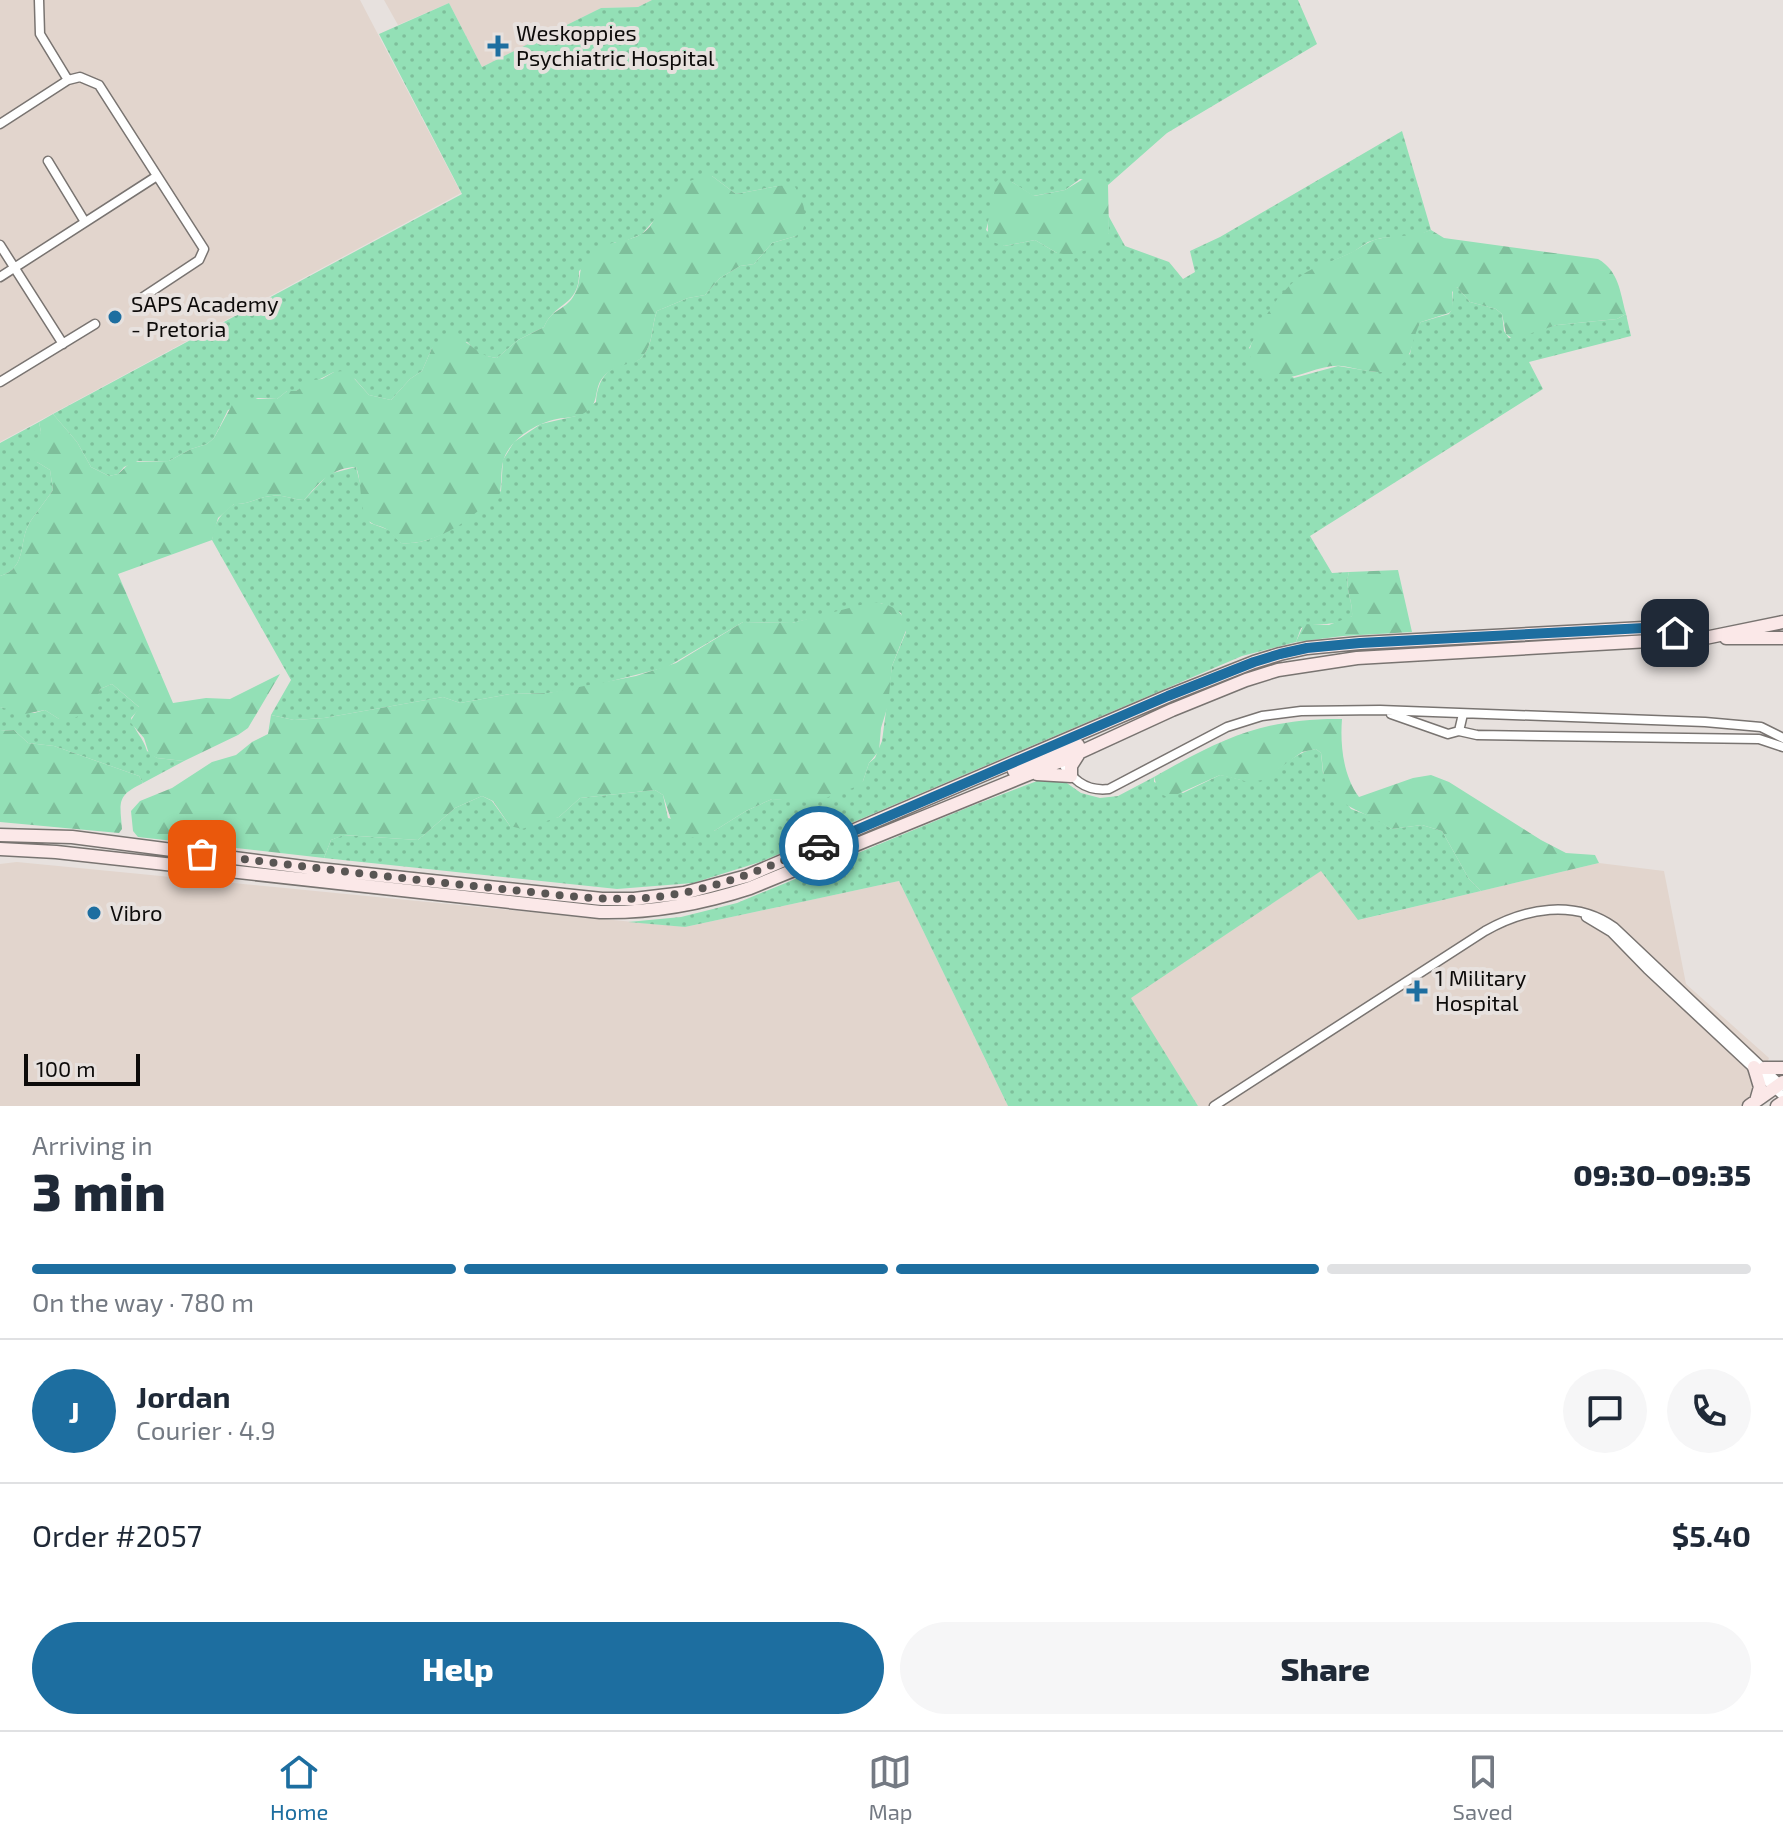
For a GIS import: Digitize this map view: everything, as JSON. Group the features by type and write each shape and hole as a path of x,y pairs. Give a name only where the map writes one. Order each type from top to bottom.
{"main road":[{"path":"0,835 87,839 602,899 661,896 711,887 747,876 1168,696 1254,662 1307,648 1644,628 1705,638 1783,622"},
{"path":"870,825 923,809 1088,748 1246,680 1304,665 1357,658 1629,642 1783,638"},
{"path":"0,849 56,852 454,898 624,912 673,908 750,888 1030,774 1168,696"},
{"path":"1030,774 1071,776 1073,762 1088,748"},
{"path":"454,898 455,883"},
{"path":"1753,1104 1760,1087 1759,1068 1783,1068"},
{"path":"1753,1104 1781,1090"},
{"path":"1777,1106 1781,1090"}],"street":[{"path":"39,0 40,34 68,80"},
{"path":"0,124 68,80 80,77 99,85 204,253 199,260 143,297"},
{"path":"48,161 85,222"},
{"path":"0,277 157,176"},
{"path":"0,245 63,344"},
{"path":"0,382 95,324"},
{"path":"1059,758 1071,776 1089,788 1109,789 1208,736 1244,720 1282,712 1380,710 1616,717 1761,727 1783,738"},
{"path":"1380,710 1448,734 1459,731 1477,735 1759,739 1783,747"},
{"path":"1459,731 1463,714"},
{"path":"1759,739 1761,727"},
{"path":"1214,1106 1498,924 1524,913 1539,911 1575,911 1611,932 1647,969 1781,1090"}],"shaded area":[{"name":"SAPS Academy - Pretoria","path":"0,0 360,0 461,193 0,442"},
{"name":"Weskoppies Psychiatric Hospital","path":"384,0 652,0 638,7 601,8 482,67 449,3 398,25"},
{"path":"17,862 685,927 899,881 1008,1106 0,1106 0,864"},
{"name":"1 Military Hospital","path":"1599,863 1664,871 1686,984 1769,1058 1754,1097 1740,1106 1198,1106 1130,998 1322,870 1359,920"}],"green space":[{"path":"652,0 1298,0 1317,44 1167,133 1108,185 1080,179 1065,190 1033,196 1012,182 995,183 995,198 986,230 1004,246 1035,240 1057,253 1109,233 1108,215 1125,246 1169,262 1183,279 1195,272 1190,251 1220,237 1402,131 1431,230 1416,236 1368,242 1308,272 1275,303 1249,348 1294,378 1338,366 1375,372 1410,354 1414,333 1421,322 1449,314 1453,288 1457,287 1470,302 1496,309 1502,314 1504,331 1509,338 1557,325 1617,319 1626,314 1631,336 1529,362 1543,389 1310,536 1332,573 1349,572 1352,616 1346,620 1301,628 1296,642 1242,656 760,862 693,883 617,889 324,858 331,840 343,835 418,840 455,808 482,796 492,801 510,826 559,817 580,798 655,790 663,795 668,818 714,831 772,799 792,800 863,781 882,741 892,666 906,632 901,613 881,603 792,623 743,622 667,667 580,689 510,694 460,703 443,697 324,718 294,720 271,715 291,680 212,540 218,519 234,504 276,496 304,500 329,474 356,467 370,523 389,530 401,543 416,543 443,534 501,491 503,460 514,442 541,424 576,416 596,402 606,374 616,366 641,358 650,342 657,311 688,298 705,295 720,278 740,266 754,264 772,243 796,236 778,186 736,194 712,176 662,203 656,218 642,234 615,242 579,271 576,291 554,312 544,327 518,340 497,358 480,355 467,342 432,348 422,371 391,400 369,395 355,379 334,372 296,391 287,391 277,399 258,398 228,410 214,438 207,444 169,461 138,461 109,476 91,467 77,442 53,414 462,194 379,34 449,3 482,67 601,8 638,7"},
{"path":"703,176 712,176 736,194 794,185 804,207 803,230 796,236 772,243 754,264 740,266 720,278 705,295 688,298 657,311 646,352 638,360 606,374 590,409 535,427 511,446 503,464 498,500 440,535 425,541 401,543 388,530 366,518 356,467 347,468 327,477 304,500 276,496 234,504 218,518 212,540 118,574 173,703 206,698 230,699 280,674 248,728 184,761 149,754 144,738 130,722 139,707 112,684 100,689 97,701 89,711 68,721 45,710 25,714 0,707 0,576 15,567 26,529 53,490 50,470 37,462 33,454 41,432 39,422 53,414 77,442 91,467 109,476 118,474 131,462 169,461 207,444 214,438 232,405 251,399 277,399 287,391 296,391 334,372 343,371 351,375 369,395 391,400 422,371 432,348 445,337 460,339 482,354 497,358 518,340 544,327 551,316 573,297 582,266 589,255 601,247 643,233 670,192"},
{"path":"1088,176 1098,177 1108,185 1109,233 1098,247 1069,255 1057,253 1035,240 1004,246 990,241 989,220 995,183 999,179 1012,182 1034,196 1065,190"},
{"path":"1431,230 1444,238 1598,259 1615,276 1626,314 1617,319 1557,325 1513,339 1506,334 1502,314 1496,309 1470,302 1457,287 1452,292 1453,309 1421,322 1408,356 1394,369 1372,372 1331,366 1284,378 1274,378 1257,370 1250,353 1255,336 1278,298 1301,276 1373,240"},
{"path":"39,422 41,432 37,462 50,470 53,490 26,529 15,567 0,576 0,443"},
{"path":"1398,570 1412,632 1296,642 1304,624 1329,625 1352,616 1349,572"},
{"path":"872,602 895,609 903,616 907,628 892,666 879,751 869,763 858,786 812,803 772,799 714,831 688,839 675,832 663,795 655,790 580,798 559,817 522,829 510,826 493,801 482,796 455,808 418,840 344,835 331,840 324,858 138,837 133,831 131,811 140,801 172,788 212,762 236,755 268,734 271,715 294,720 324,718 443,697 460,703 510,694 548,693 636,676 676,663 743,622 792,623"},
{"path":"112,684 140,708 131,718 147,751 157,758 184,761 143,783 139,776 54,746 28,743 14,730 0,731 0,707 34,713 45,710 59,719 98,695 100,689"},
{"path":"1342,719 1344,760 1349,779 1359,797 1431,775 1449,782 1541,840 1566,853 1595,855 1599,863 1481,891 1469,879 1442,831 1422,825 1391,829 1340,800 1327,785 1321,753 1316,749 1302,752 1263,780 1249,782 1220,775 1169,798 1159,793 1154,777 1244,733 1289,722"},
{"path":"14,730 28,743 54,746 139,776 143,783 128,792 122,801 122,829 119,833 0,822 0,731"},
{"path":"1316,749 1321,753 1323,773 1351,809 1378,819 1391,829 1422,825 1442,831 1469,879 1481,891 1358,920 1321,871 1131,998 1198,1106 1008,1106 899,881 685,927 628,922 681,917 737,903 1045,778 1061,779 1081,793 1100,798 1118,796 1154,777 1154,782 1183,793 1220,775 1245,780 1261,778 1300,754"}],"way so far":[{"path":"202,854 477,886 602,899 634,899 711,887 747,876 819,846"}],"place":[{"name":"Weskoppies Psychiatric Hospital","path":"498,46"},
{"name":"SAPS Academy - Pretoria","path":"115,317"},
{"name":"Vibro","path":"94,913"},
{"name":"1 Military Hospital","path":"1417,991"}],"route":[{"path":"819,846 1168,696 1280,654 1360,643 1644,628 1675,633"}]}
